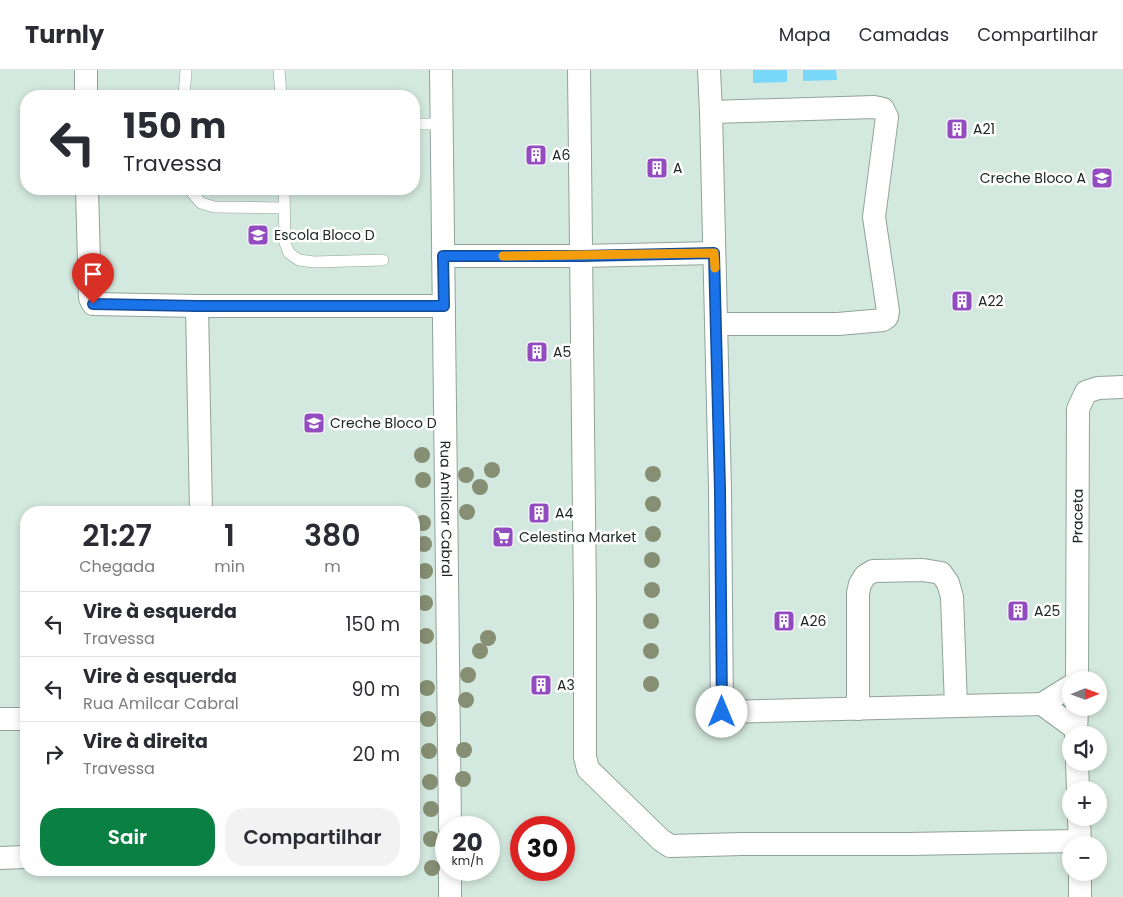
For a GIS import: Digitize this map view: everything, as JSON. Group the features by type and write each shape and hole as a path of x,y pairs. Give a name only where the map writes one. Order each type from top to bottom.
{"street":[{"path":"86,70 86,90"},
{"name":"Rua Amilcar Cabral","path":"441,70 450,816"},
{"path":"579,70 586,603 585,757 588,769 661,840 670,846 1062,843"},
{"path":"709,70 712,112 717,324 722,712 1042,704 1062,692"},
{"path":"712,112 874,108 883,109 887,117 874,216 888,311 887,317 883,320 838,324 717,324"},
{"path":"87,195 90,298 93,304 444,306"},
{"path":"443,256 581,256 714,253"},
{"path":"197,306 201,506"},
{"name":"Praceta","path":"1077,671 1078,409 1086,392 1098,388 1123,387"},
{"path":"858,709 858,593 860,584 865,576 873,570 923,570 941,573 948,583 952,596 956,706"},
{"path":"1042,704 1076,724"},
{"path":"0,720 20,719"},
{"path":"0,858 20,857"},
{"path":"450,881 450,897"},
{"path":"1080,881 1080,897"}],"lane":[{"path":"184,90 186,70"},
{"path":"279,70 281,90"},
{"path":"420,124 442,124"},
{"path":"194,195 200,203 214,207 284,208"},
{"path":"284,195 285,243 289,253 299,260 314,262 383,260"}],"water":[{"path":"753,70 787,70 787,82 753,83"},
{"path":"803,70 836,70 837,80 803,81"}],"slow traffic":[{"path":"503,256 714,253 715,268"}],"place":[{"name":"A21","path":"957,129"},
{"name":"A6","path":"536,155"},
{"name":"A","path":"657,168"},
{"name":"Creche Bloco A","path":"1102,178"},
{"name":"Escola Bloco D","path":"258,235"},
{"name":"A22","path":"962,301"},
{"name":"A5","path":"537,352"},
{"name":"Creche Bloco D","path":"314,423"},
{"name":"A4","path":"539,513"},
{"name":"Celestina Market","path":"503,537"},
{"name":"A25","path":"1018,611"},
{"name":"A26","path":"784,621"},
{"name":"A3","path":"541,685"}],"route":[{"path":"93,304 444,306 443,256 581,256 714,253 720,490 722,712"}]}
